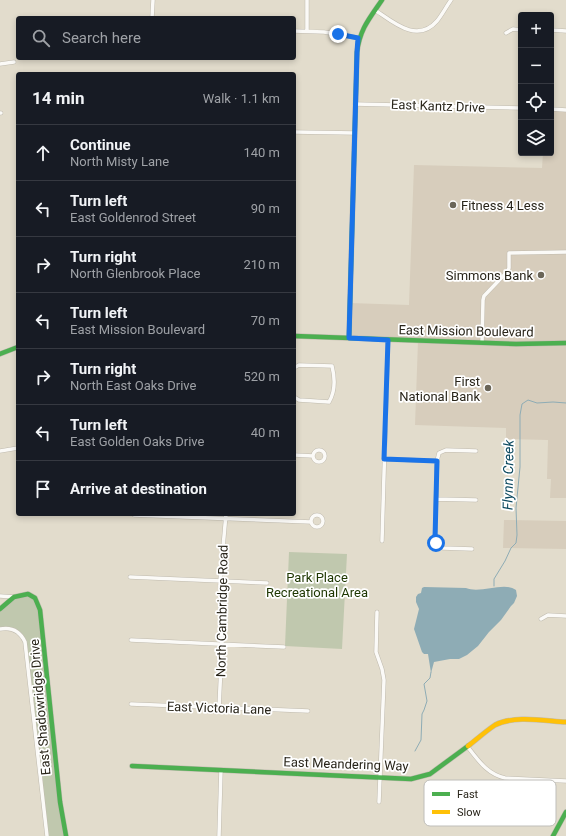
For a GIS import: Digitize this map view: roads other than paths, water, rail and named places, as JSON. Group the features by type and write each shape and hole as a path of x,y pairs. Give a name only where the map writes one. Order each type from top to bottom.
{"street":[{"path":"152,16 153,0"},
{"path":"307,0 307,31"},
{"path":"349,338 358,38 382,0"},
{"path":"376,10 401,27 411,31 422,31 437,22 451,0"},
{"path":"506,33 513,29 518,30"},
{"path":"554,30 566,30"},
{"path":"296,31 338,34 358,38"},
{"path":"0,64 14,62"},
{"name":"East Kantz Drive","path":"355,104 518,108"},
{"path":"554,109 566,110"},
{"path":"296,132 355,133"},
{"path":"482,343 483,300 486,294 507,272 509,268 509,253 566,252"},
{"name":"East Mission Boulevard","path":"296,336 482,343 566,343"},
{"path":"382,541 388,340"},
{"path":"0,354 16,348"},
{"path":"296,366 299,364 332,366 334,374 333,395 329,402 299,400 296,398"},
{"path":"0,451 16,448"},
{"path":"472,549 443,548 438,545 435,539 437,461 439,453 442,451 476,451"},
{"path":"296,455 313,456"},
{"path":"384,459 437,461"},
{"path":"436,499 476,500"},
{"path":"226,516 311,522"},
{"name":"North Cambridge Road","path":"219,708 222,644 220,581 226,516"},
{"path":"130,577 267,583"},
{"name":"East Shadowridge Drive","path":"14,597 28,594 35,598 40,610 60,802 66,836"},
{"path":"0,596 14,597"},
{"path":"0,609 14,597"},
{"path":"377,612 376,652 384,680 379,802"},
{"path":"541,619 548,615 566,616"},
{"path":"0,629 13,629 23,637 26,646 47,836"},
{"path":"131,640 284,647"},
{"name":"East Victoria Lane","path":"131,704 308,711"},
{"name":"East Meandering Way","path":"132,766 411,779 430,774 496,725 503,722 518,720 566,722"},
{"path":"467,746 489,772 499,777 546,780"},
{"path":"219,836 221,770"},
{"path":"556,781 566,781"},
{"path":"553,836 566,812"}],"water":[{"path":"505,587 516,590 517,596 514,603 501,620 478,646 467,655 459,659 434,662 431,673 428,654 424,654 422,652 414,629 419,609 416,602 416,597 421,593 422,588 466,588 478,590"}],"waterway":[{"name":"Flynn Creek","path":"494,586 494,579 511,548 516,543 516,508 520,467 520,415 522,404 528,400 537,403 566,403"},
{"path":"415,751 421,740 422,714 427,701 424,684 430,678 431,672"}],"place":[{"name":"Fitness 4 Less","path":"453,205"},
{"name":"Simmons Bank","path":"541,275"},
{"name":"First National Bank","path":"488,388"}],"park label":[{"name":"Park Place Recreational Area","path":"317,584"}]}
